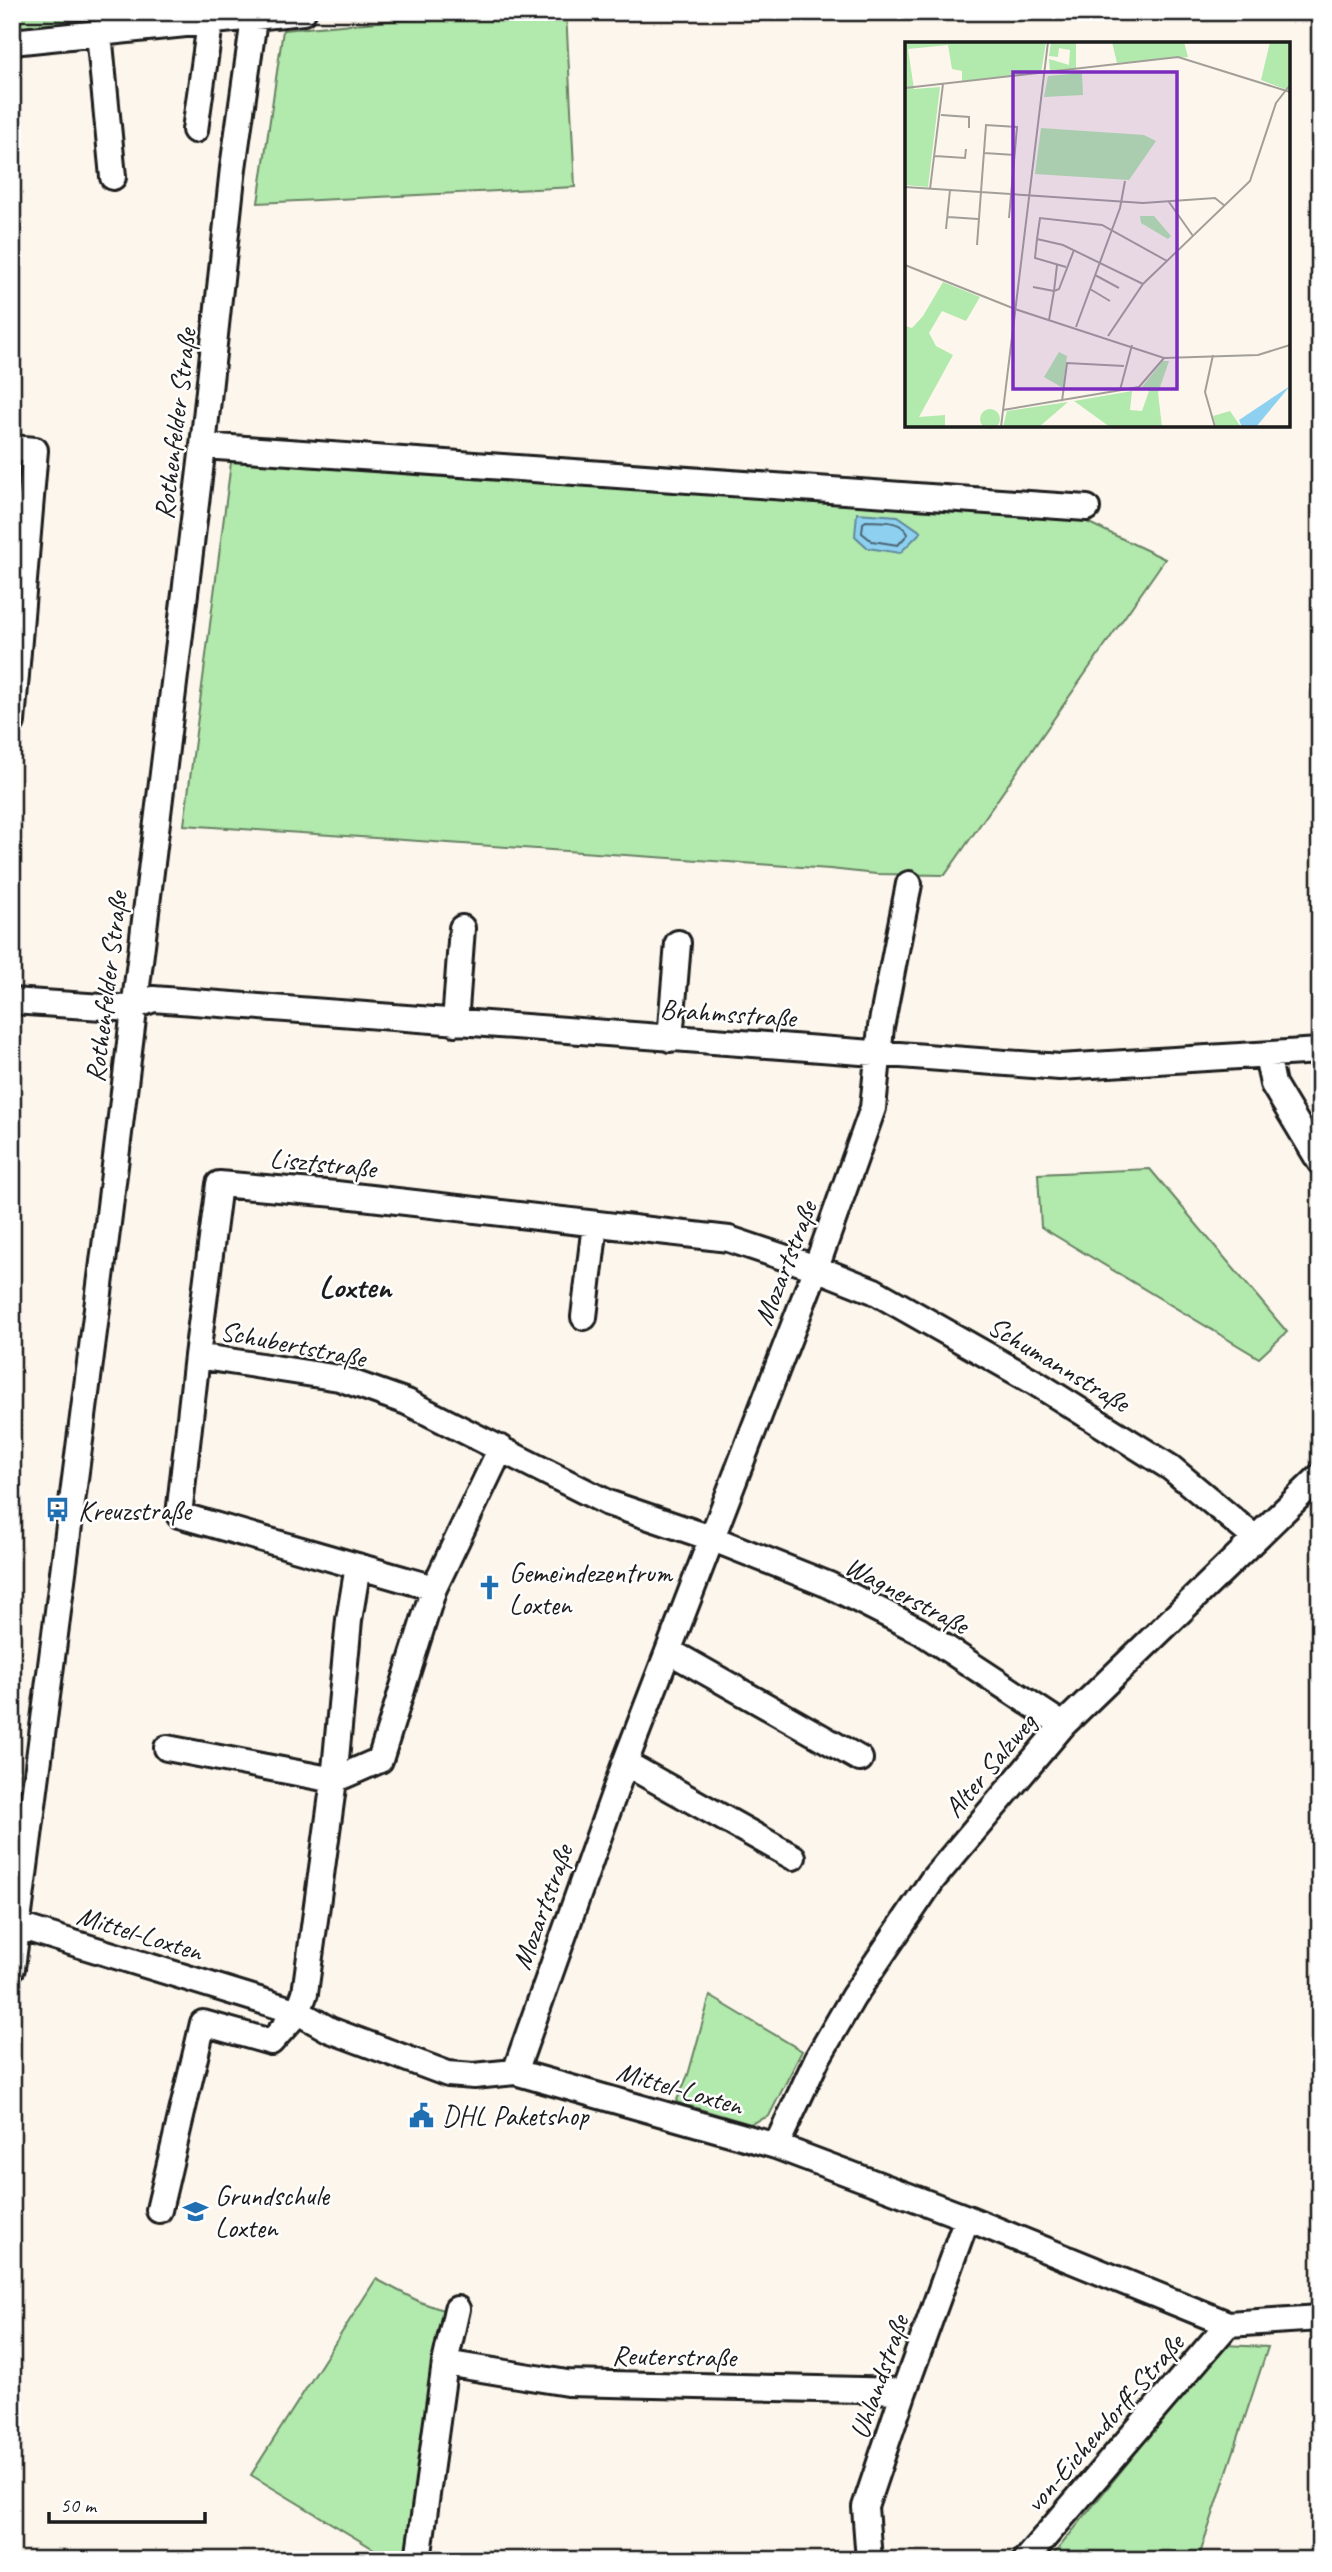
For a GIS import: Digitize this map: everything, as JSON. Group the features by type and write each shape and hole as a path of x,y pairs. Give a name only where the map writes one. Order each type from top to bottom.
{"street":[{"path":"12,42 303,12"},
{"name":"Rothenfelder Straße","path":"12,1968 15,1926 75,1484 203,446 233,168 254,15"},
{"path":"195,130 210,23"},
{"path":"99,33 113,177"},
{"path":"203,446 1087,508"},
{"path":"12,448 35,450 12,722"},
{"name":"Mozartstraße","path":"515,2072 625,1763 816,1268 873,1108 881,1027 909,884"},
{"path":"455,1023 462,928"},
{"path":"670,1039 678,943"},
{"name":"Brahmsstraße","path":"12,1001 133,1007 153,999 1060,1067 1320,1051"},
{"path":"1267,1055 1273,1084 1320,1163"},
{"name":"Lisztstraße","path":"197,1356 219,1184 335,1194 729,1240 816,1268"},
{"path":"584,1317 595,1224"},
{"name":"Schumannstraße","path":"816,1268 874,1291 1036,1383 1171,1468 1255,1538"},
{"name":"Schubertstraße","path":"434,1588 179,1515 197,1356 338,1378 407,1402 608,1503 711,1538"},
{"path":"167,1748 334,1780 380,1760 434,1588 500,1448"},
{"name":"Alter Salzweg","path":"776,2146 817,2059 853,1997 925,1890 1063,1725 1320,1476"},
{"name":"Wagnerstraße","path":"711,1538 829,1586 920,1631 1063,1725"},
{"path":"159,2210 203,2023 271,2042 298,2012 305,1993 334,1780 349,1620 358,1566"},
{"path":"669,1651 860,1759"},
{"path":"625,1763 793,1857"},
{"name":"Mittel-Loxten","path":"15,1926 298,2012 330,2030 448,2074 474,2076 515,2072 776,2146 967,2218 1228,2324 1320,2318"},
{"name":"Uhlandstraße","path":"869,2560 865,2507 967,2218"},
{"path":"418,2560 444,2363 457,2309"},
{"name":"von-Eichendorff-Straße","path":"1025,2560 1228,2324"},
{"name":"Reuterstraße","path":"444,2363 567,2383 904,2391"}],"green space":[{"path":"12,12 177,12 12,29"},
{"path":"495,12 566,12 575,187 258,203 283,30"},
{"path":"232,455 1070,514 1165,559 945,875 876,874 184,825"},
{"path":"1150,1169 1287,1332 1259,1358 1041,1227 1038,1174"},
{"path":"710,1996 802,2051 769,2116 750,2124 676,2102 688,2075"},
{"path":"376,2279 420,2302 443,2310 413,2560 392,2560 251,2475"},
{"path":"1223,2345 1268,2347 1198,2560 1049,2560"}],"water":[{"path":"857,513 898,516 921,532 900,553 868,548 855,536"}],"place":[{"name":"Kreuzstraße","path":"58,1510"},
{"name":"Gemeindezentrum Loxten","path":"489,1588"},
{"name":"DHL Paketshop","path":"422,2115"},
{"name":"Grundschule Loxten","path":"195,2211"}],"district":[{"name":"Loxten","path":"355,1286"}]}
